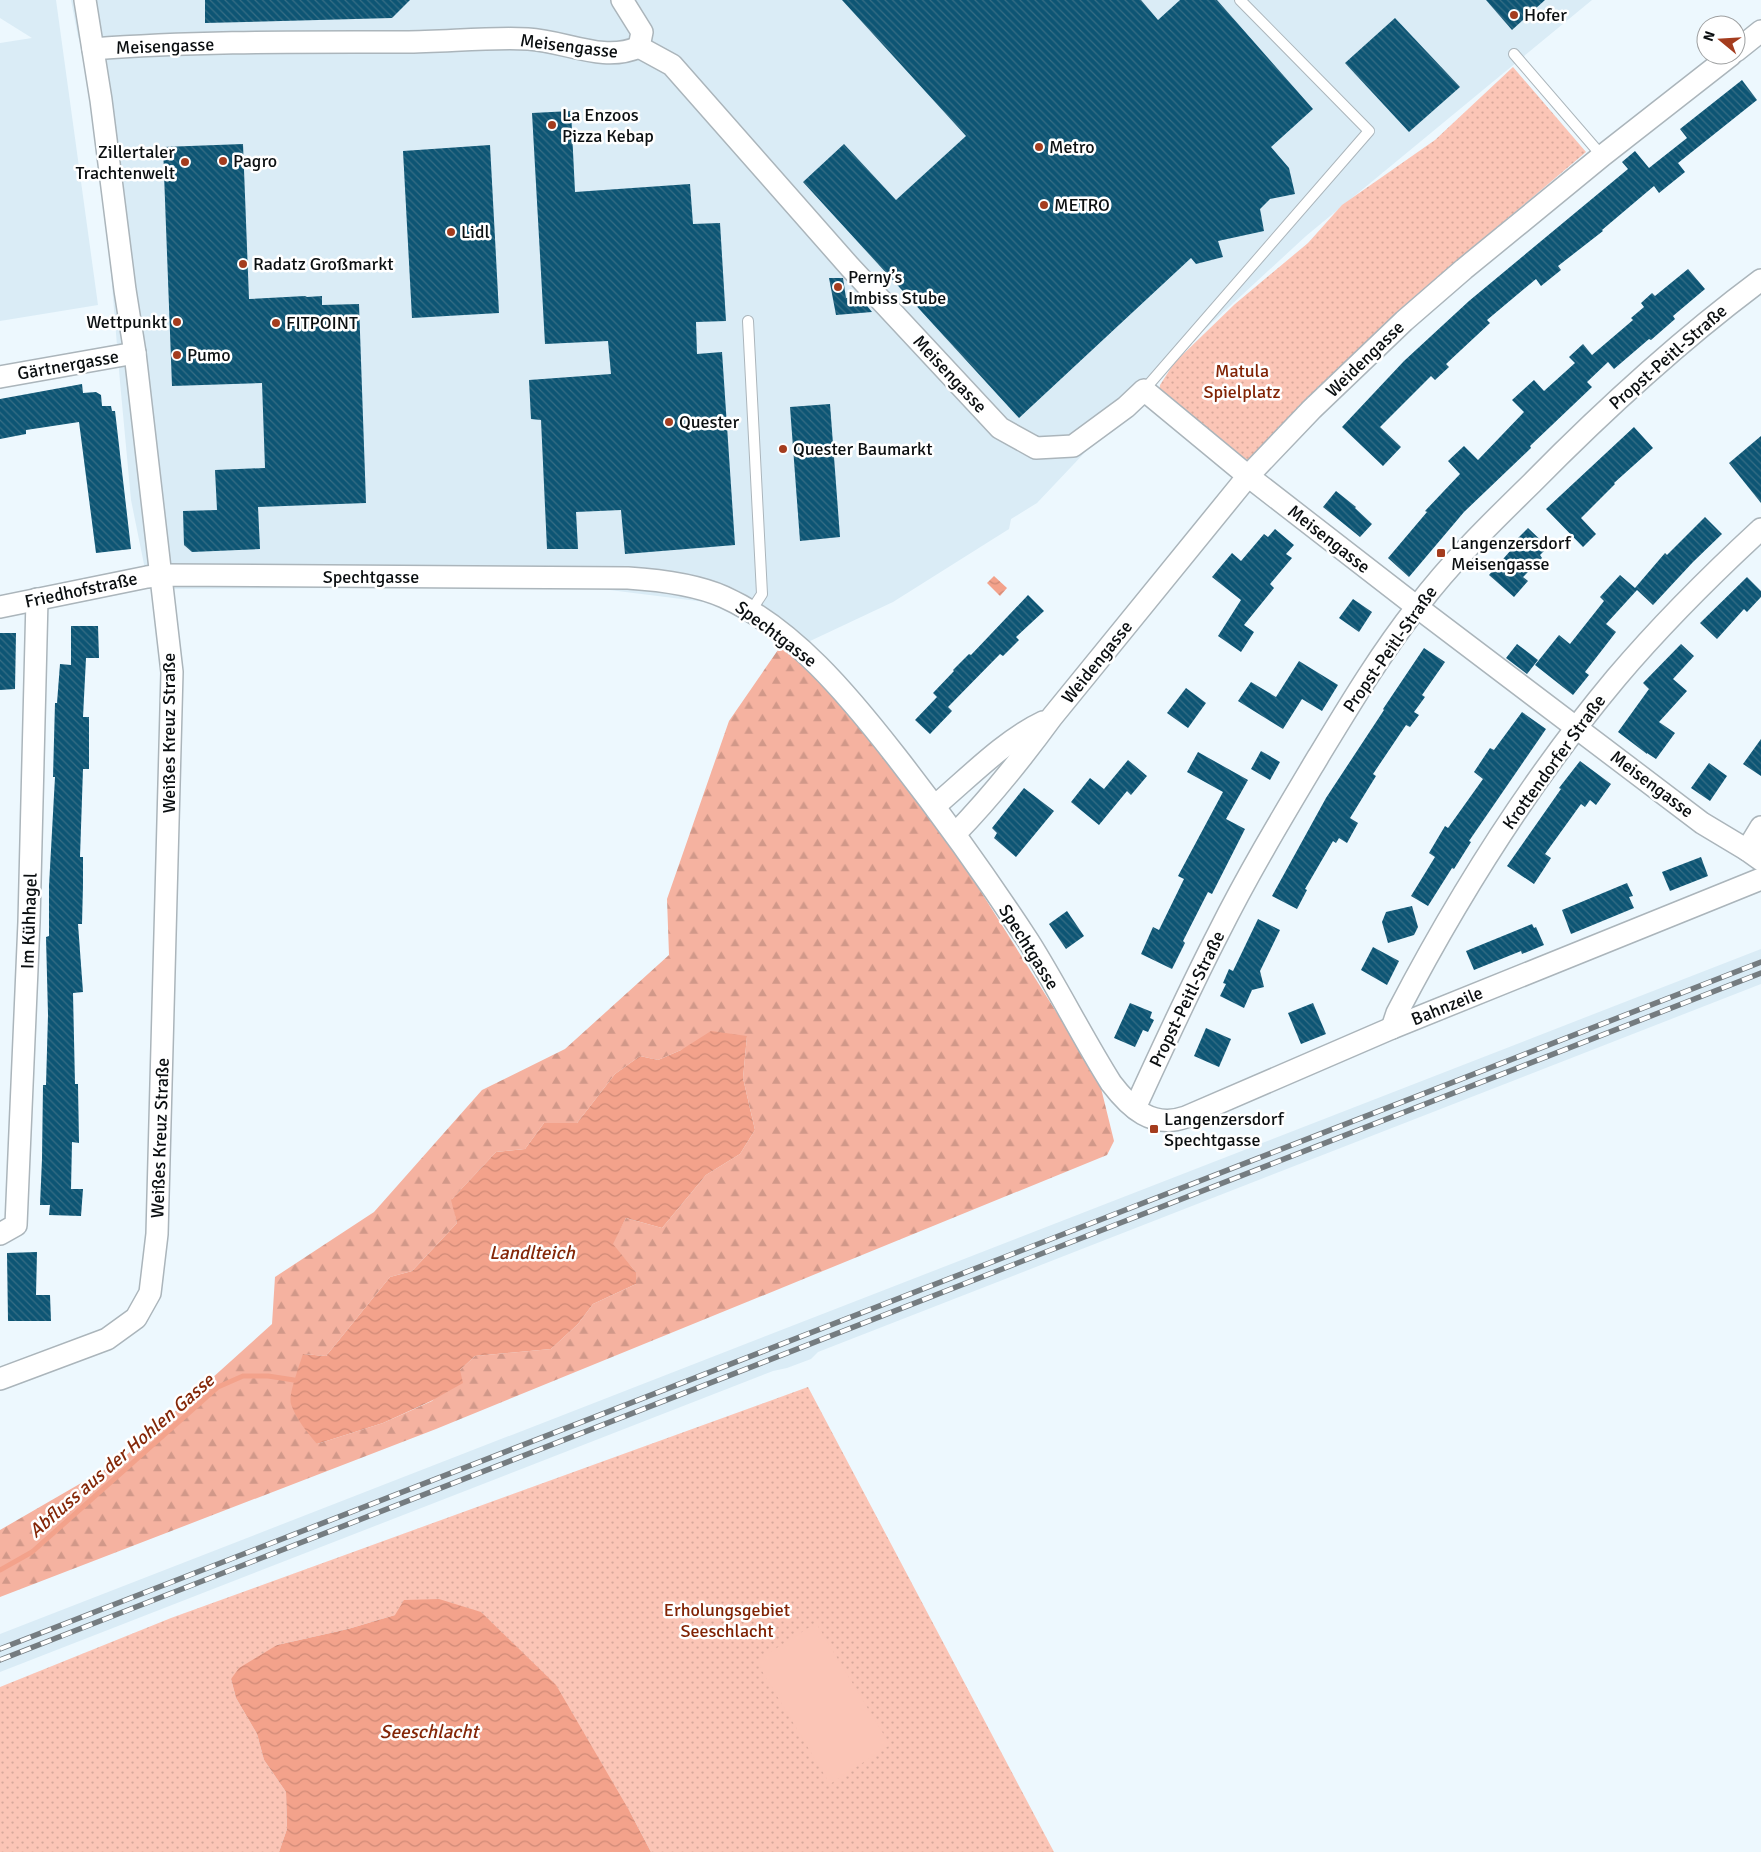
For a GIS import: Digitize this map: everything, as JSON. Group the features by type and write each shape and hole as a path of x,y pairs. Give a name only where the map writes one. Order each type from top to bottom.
{"street":[{"name":"Weißes Kreuz Straße","path":"0,1379 107,1339 136,1318 150,1293 157,1234 172,672 135,353 93,49 84,0"},
{"path":"622,0 642,32 640,47"},
{"path":"1746,43 1761,31"},
{"name":"Meisengasse","path":"93,49 280,42 420,42 530,39 611,54 627,53 640,47 672,65 850,267 1000,428 1036,448 1073,446 1126,407 1144,390 1248,476 1416,607 1711,829 1754,855"},
{"name":"Weidengasse","path":"955,834 969,820 1248,476 1312,409 1411,315 1484,252 1718,65"},
{"name":"Propst-Peitl-Straße","path":"1135,1108 1220,930 1253,868 1335,728 1382,655 1416,607 1452,564 1571,443 1677,346 1761,280"},
{"name":"Gärtnergasse","path":"0,378 135,353"},
{"name":"Krottendorfer Straße","path":"1392,1028 1397,1013 1422,965 1458,902 1530,792 1577,727 1617,678 1698,588 1761,529"},
{"name":"Spechtgasse","path":"162,575 640,579 709,591 723,596 751,611 798,648 831,678 866,717 935,806 1034,951 1111,1083 1135,1108"},
{"name":"Friedhofstraße","path":"0,607 162,575"},
{"name":"Im Kühhagel","path":"0,1234 16,1225 29,922 37,599"},
{"name":"Weidengasse","path":"935,806 1030,728 1052,717"},
{"path":"1754,855 1761,828"},
{"name":"Bahnzeile","path":"1135,1108 1156,1120 1167,1122 1178,1120 1392,1028 1761,879"}],"lane":[{"path":"1144,390 1369,131 1240,0"},
{"path":"1514,54 1602,156"},
{"path":"748,321 762,594 751,611"}],"shaded area":[{"path":"0,0 56,0 98,305 0,321 0,43 32,38 0,18"},
{"path":"71,0 1592,0 1306,236 1177,355 1037,503 1011,519 1009,529 893,602 791,650 748,620 713,603 586,587 149,589 131,500 95,79 78,37"},
{"path":"1761,949 1761,984 818,1352 811,1359 773,1371 0,1672 0,1634"}],"green space":[{"name":"Matula Spielplatz","path":"1513,67 1586,152 1431,283 1318,387 1254,461 1235,456 1159,392 1160,385 1174,363 1235,304 1308,243 1342,205 1435,140"},
{"path":"780,647 809,667 854,719 961,860 1099,1080 1114,1141 1107,1155 436,1429 0,1597 0,1530 121,1460 272,1324 275,1277 374,1212 482,1090 565,1049 669,955 667,899 729,721","holes":["747,1036 743,1078 755,1130 740,1154 706,1175 662,1228 626,1218 612,1244 636,1272 636,1284 593,1304 578,1324 551,1349 475,1356 432,1401 383,1423 317,1444 303,1354 326,1356 390,1277 412,1271 457,1223 452,1199 496,1152 525,1149 544,1123 577,1123 615,1074 640,1056 658,1060 681,1050"]},
{"name":"Erholungsgebiet Seeschlacht","path":"808,1387 1054,1852 651,1852 630,1812 395,1615 348,1629 277,1645 231,1679 236,1698 257,1734 264,1760 286,1792 287,1829 279,1852 0,1852 0,1687 171,1618"},
{"path":"816,1623 890,1745 830,1784 756,1661"}],"water":[{"path":"994,576 1007,588 1000,596 987,583"},
{"name":"Landlteich","path":"711,1031 747,1036 743,1078 755,1130 740,1154 706,1175 662,1228 626,1218 613,1244 636,1272 636,1284 593,1304 578,1324 551,1349 475,1356 460,1370 463,1383 431,1401 383,1423 317,1444 299,1420 291,1404 293,1387 303,1354 326,1356 390,1277 412,1271 457,1223 451,1200 496,1152 525,1149 544,1123 577,1123 615,1074 640,1056 658,1060 681,1050"},
{"name":"Seeschlacht","path":"439,1599 481,1612 556,1685 630,1812 651,1852 279,1852 287,1829 286,1792 264,1760 257,1734 236,1698 231,1679 239,1668 277,1645 348,1629 395,1615 404,1600"}],"building":[{"path":"205,0 410,0 392,18 205,23"},
{"name":"METRO","path":"842,0 1141,0 1158,20 1180,0 1217,0 1313,109 1271,147 1289,168 1295,194 1270,199 1260,209 1264,231 1218,241 1223,257 1196,264 1191,258 1019,418 803,182 844,144 896,200 966,136"},
{"name":"Hofer","path":"1486,0 1545,0 1512,30"},
{"path":"1395,18 1460,87 1409,132 1345,63"},
{"path":"1742,80 1757,100 1678,163 1685,172 1659,193 1654,186 1603,231 1558,266 1561,270 1541,286 1536,279 1487,320 1490,323 1446,364 1449,367 1435,380 1431,376 1380,427 1401,447 1383,466 1342,427 1404,361 1469,301 1628,169 1622,162 1635,151 1649,168 1687,138 1680,129"},
{"path":"571,111 575,192 690,184 693,224 720,223 726,321 696,322 697,354 722,352 735,545 625,554 621,510 576,512 578,549 547,549 541,420 531,419 529,380 611,374 608,341 545,344 532,113"},
{"path":"243,144 249,299 322,296 322,305 359,304 366,503 258,507 260,549 192,552 184,545 183,511 217,510 215,470 265,468 262,383 172,386 163,147"},
{"name":"Lidl","path":"490,145 499,313 412,318 403,151"},
{"path":"1688,269 1705,289 1673,316 1675,319 1651,340 1649,339 1614,369 1608,362 1587,382 1592,387 1464,512 1409,577 1388,558 1427,512 1425,511 1460,474 1448,461 1464,446 1478,460 1524,412 1512,400 1534,380 1544,391 1575,363 1569,357 1583,344 1592,355 1633,320 1631,318 1644,307 1641,303 1652,293 1655,296"},
{"name":"Perny’s Imbiss Stube","path":"829,278 843,278 846,298 859,296 872,312 836,315"},
{"path":"82,384 83,393 96,392 101,395 102,406 111,406 112,411 115,411 131,549 96,553 79,422 26,430 26,434 0,439 0,399"},
{"path":"830,404 840,537 800,541 790,407"},
{"path":"1634,427 1653,448 1614,483 1581,518 1596,534 1583,547 1546,509"},
{"path":"1761,436 1761,503 1729,463"},
{"path":"1336,491 1356,507 1372,524 1360,537 1323,507"},
{"path":"1705,517 1722,534 1653,605 1637,590 1606,624 1616,632 1585,672 1589,675 1573,695 1535,665 1559,635 1570,644 1604,601 1600,597 1620,575 1635,588 1665,553 1667,555"},
{"path":"1528,528 1548,547 1540,555 1542,558 1523,577 1528,581 1514,597 1489,575 1518,542 1516,540"},
{"path":"1275,529 1294,545 1286,554 1292,558 1270,584 1274,588 1244,625 1254,632 1241,652 1218,636 1241,600 1212,577 1232,553 1241,561 1264,534 1268,537"},
{"path":"1747,577 1761,591 1761,597 1747,612 1744,609 1717,639 1700,623"},
{"path":"1028,595 1044,611 1016,637 1019,640 1003,656 1000,654 948,707 952,711 930,734 915,720 937,697 933,693 953,670 969,654 971,655"},
{"path":"1353,599 1372,612 1359,632 1339,618"},
{"path":"71,626 98,626 99,658 86,658 83,717 89,717 89,769 83,769 80,857 83,857 82,924 78,924 83,992 73,993 75,1084 78,1084 79,1143 72,1142 71,1189 83,1189 81,1216 49,1215 50,1205 40,1205 43,1085 46,1085 48,1015 46,937 49,936 49,886 55,777 53,777 55,703 57,703 60,664 71,665"},
{"path":"0,633 16,633 15,689 0,690"},
{"path":"1517,644 1538,660 1527,674 1506,658"},
{"path":"1681,644 1694,656 1673,679 1687,691 1659,722 1675,733 1656,759 1618,732 1649,689 1643,683"},
{"path":"1424,648 1445,662 1422,695 1425,697 1414,712 1419,715 1410,727 1406,725 1373,774 1376,776 1350,818 1358,823 1347,843 1339,838 1336,843 1333,841 1305,889 1307,890 1297,909 1272,896 1326,798"},
{"path":"1299,661 1338,685 1322,711 1302,699 1283,729 1238,701 1251,682 1276,697"},
{"path":"1186,688 1206,703 1188,728 1167,713"},
{"path":"1522,712 1546,729 1469,841 1471,842 1454,869 1452,868 1428,906 1411,896 1435,857 1429,853 1445,826 1448,828 1483,779 1474,772 1490,748 1494,750"},
{"path":"1761,739 1761,776 1743,764"},
{"path":"1261,751 1280,762 1270,780 1251,769"},
{"path":"1198,752 1248,780 1226,819 1245,829 1212,894 1208,892 1183,941 1185,943 1172,969 1141,954 1153,927 1159,930 1184,879 1178,876 1223,792 1187,772"},
{"path":"1128,760 1147,776 1131,795 1127,791 1099,825 1071,802 1090,778 1104,789"},
{"path":"1580,761 1611,784 1596,805 1590,800 1585,807 1581,804 1545,854 1551,858 1534,884 1507,866 1561,789 1559,788"},
{"path":"1709,763 1727,776 1710,801 1691,788"},
{"path":"1024,788 1054,811 1016,857 994,838 997,833 992,828"},
{"path":"1701,857 1708,876 1670,891 1662,872"},
{"path":"1627,883 1633,896 1629,897 1634,908 1571,934 1562,910"},
{"path":"1412,906 1418,927 1414,935 1388,943 1382,922 1386,912"},
{"path":"1067,911 1084,936 1066,949 1049,924"},
{"path":"1258,919 1280,930 1260,971 1264,987 1252,990 1244,1008 1220,996 1226,984 1223,983 1229,969 1233,971"},
{"path":"1532,924 1534,928 1536,927 1544,945 1522,954 1521,951 1474,970 1466,951"},
{"path":"1373,947 1399,961 1387,985 1361,970"},
{"path":"1130,1003 1152,1012 1150,1018 1154,1020 1148,1032 1143,1030 1135,1047 1114,1038"},
{"path":"1313,1003 1326,1034 1301,1044 1288,1013"},
{"path":"1206,1028 1231,1039 1219,1067 1194,1056"},
{"path":"37,1252 36,1295 50,1295 51,1321 8,1321 7,1253"}],"waterway":[{"name":"Abfluss aus der Hohlen Gasse","path":"0,1570 32,1552 218,1387 243,1376 268,1376 294,1380"}],"railway":[{"path":"0,1649 1761,962"},
{"path":"0,1660 1761,973"}],"place":[{"name":"Hofer","path":"1514,15"},
{"name":"La Enzoos Pizza Kebap","path":"552,125"},
{"name":"Metro","path":"1039,147"},
{"name":"Pagro","path":"223,161"},
{"name":"Zillertaler Trachtenwelt","path":"185,162"},
{"name":"METRO","path":"1044,205"},
{"name":"Lidl","path":"451,232"},
{"name":"Radatz Großmarkt","path":"243,264"},
{"name":"Perny’s Imbiss Stube","path":"838,287"},
{"name":"Wettpunkt","path":"177,322"},
{"name":"FITPOINT","path":"276,323"},
{"name":"Pumo","path":"177,355"},
{"name":"Quester","path":"669,422"},
{"name":"Quester Baumarkt","path":"783,449"},
{"name":"Langenzersdorf Meisengasse","path":"1441,553"},
{"name":"Langenzersdorf Spechtgasse","path":"1154,1129"}]}
